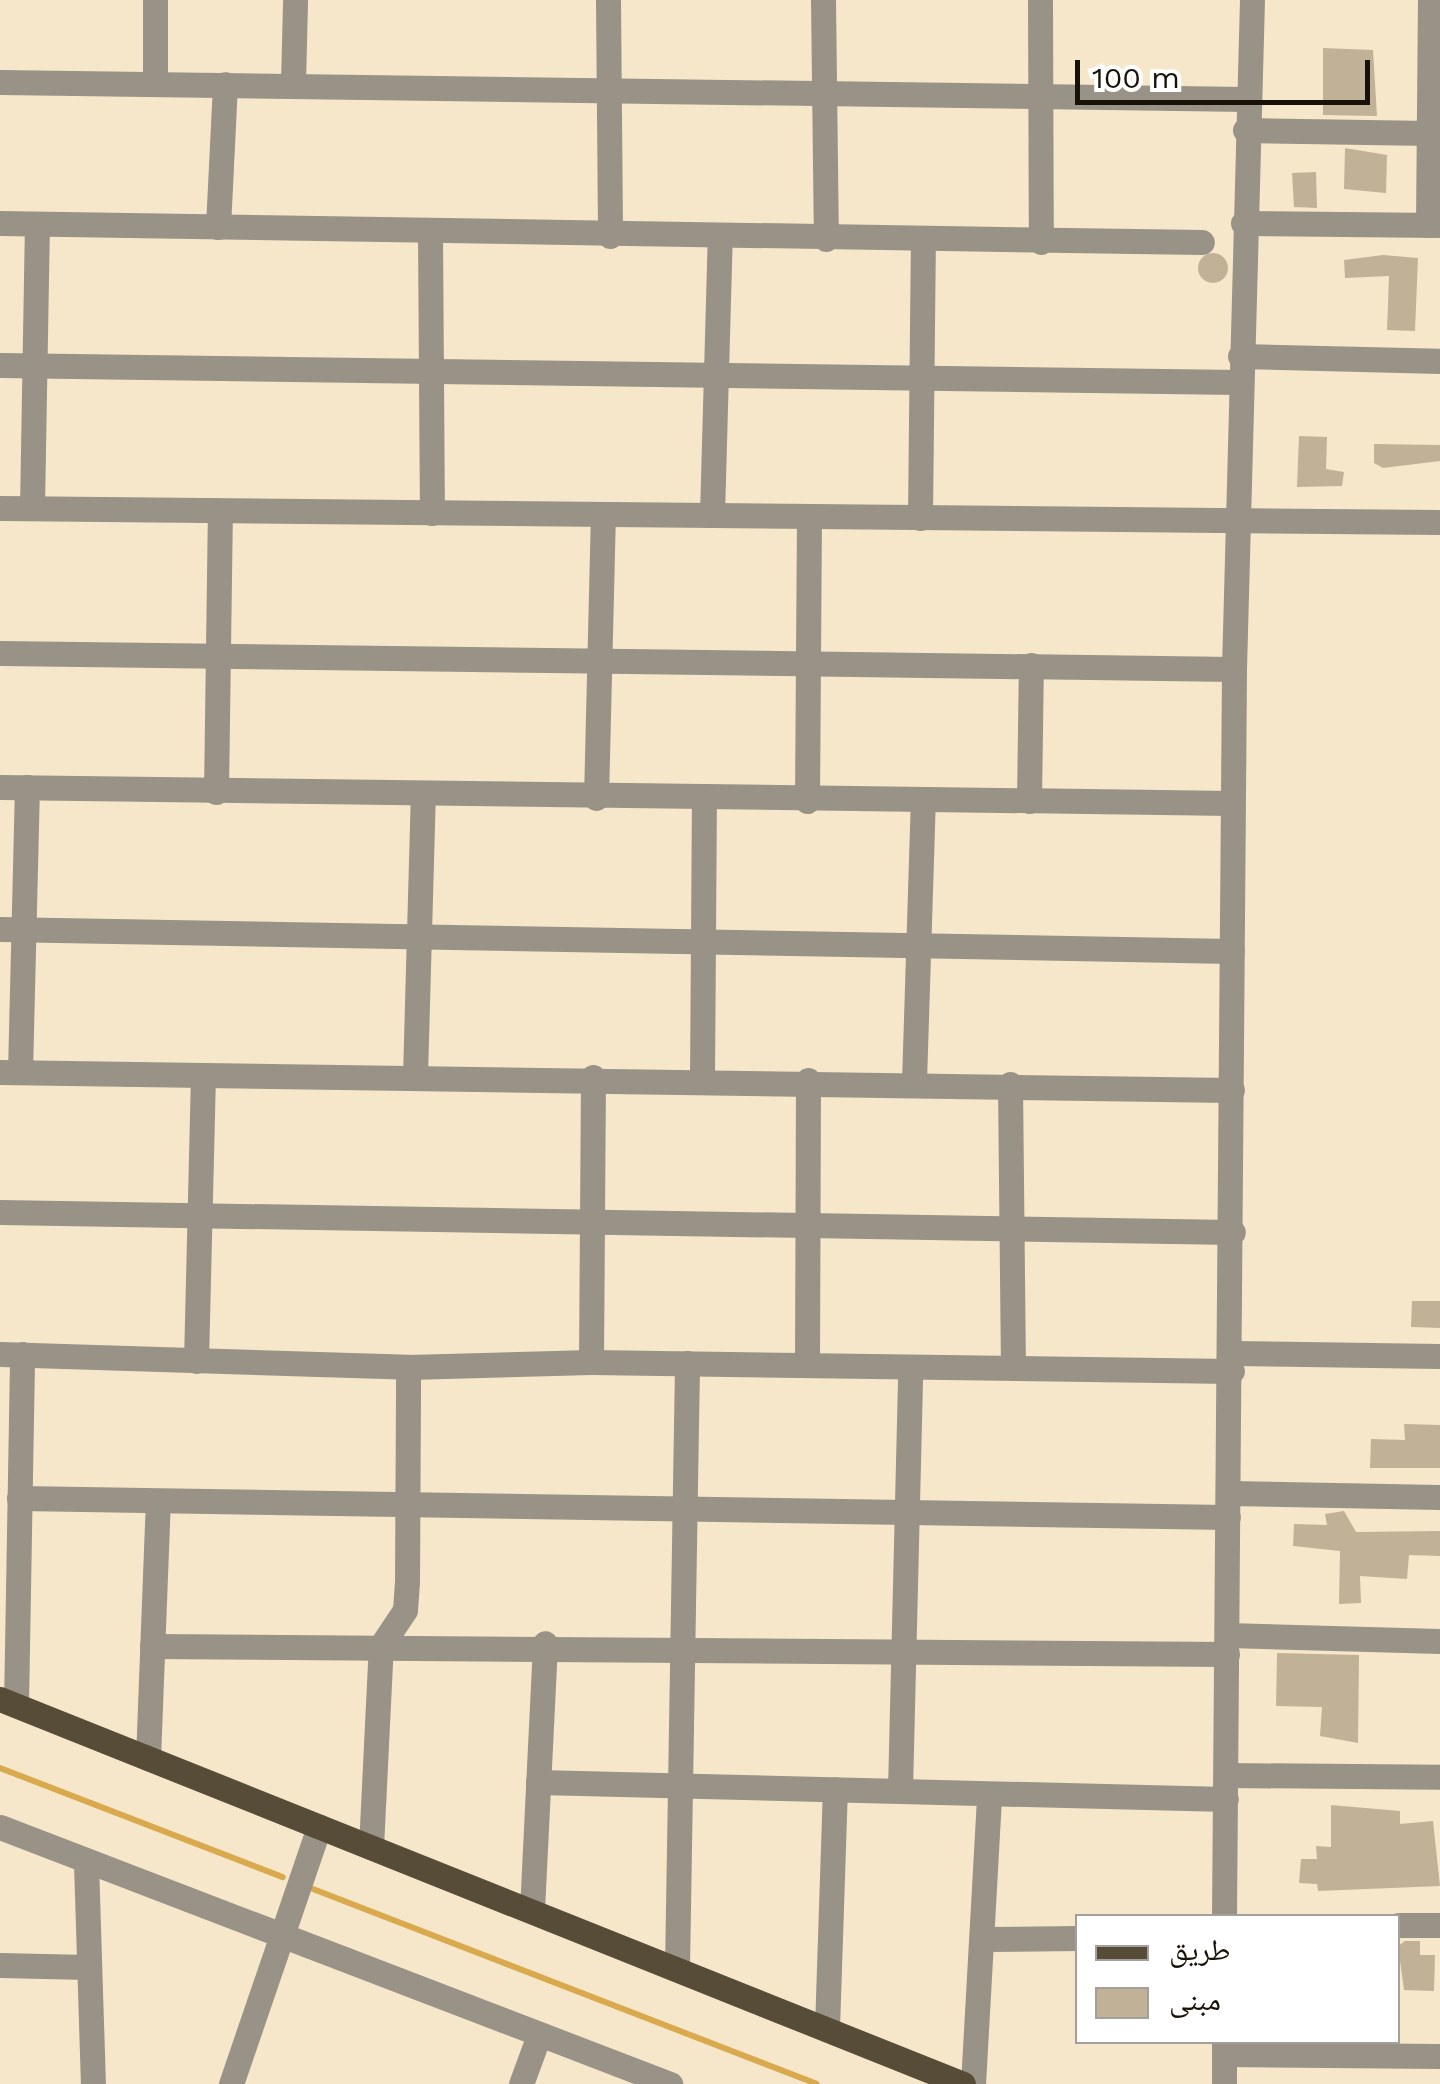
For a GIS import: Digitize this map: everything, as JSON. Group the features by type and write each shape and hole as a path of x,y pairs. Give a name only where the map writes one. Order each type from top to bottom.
{"main road":[{"path":"8,1702 963,2084"}],"street":[{"path":"154,0 155,82"},
{"path":"292,84 296,0"},
{"path":"608,0 610,236"},
{"path":"823,0 826,239"},
{"path":"1040,0 1041,242"},
{"path":"1224,1914 1238,382 1252,0"},
{"path":"1243,224 1434,225 1430,0"},
{"path":"0,82 1247,99"},
{"path":"218,228 224,84"},
{"path":"1245,130 1430,133"},
{"path":"0,223 430,234 1202,242"},
{"path":"32,508 37,224"},
{"path":"430,234 432,512"},
{"path":"712,515 720,238"},
{"path":"920,518 923,241"},
{"path":"1240,356 1440,361"},
{"path":"0,365 1238,382"},
{"path":"0,508 220,516 432,512 1440,522"},
{"path":"216,792 220,516"},
{"path":"596,798 603,516"},
{"path":"806,801 809,517"},
{"path":"0,653 1234,668"},
{"path":"1029,801 1031,665"},
{"path":"0,787 423,796 1232,804"},
{"path":"27,788 13,930 10,1072 702,1078 1232,1090"},
{"path":"415,1076 423,796"},
{"path":"702,1078 704,798"},
{"path":"914,1082 922,800"},
{"path":"13,930 703,938 1232,951"},
{"path":"196,1361 204,1076"},
{"path":"590,1362 593,1077"},
{"path":"806,1366 808,1080"},
{"path":"1010,1084 1013,1368"},
{"path":"0,1212 201,1220 1232,1232"},
{"path":"8,1702 19,1498 11,1354 408,1367 590,1362 1013,1368 1440,1356"},
{"path":"677,1968 686,1786 687,1364"},
{"path":"371,1847 382,1646 404,1610 408,1367"},
{"path":"900,1790 910,1367"},
{"path":"19,1498 904,1512 1440,1497"},
{"path":"148,1758 158,1502"},
{"path":"152,1646 545,1644 902,1648 1440,1641"},
{"path":"532,1910 545,1644"},
{"path":"538,1782 989,1794 1440,1777"},
{"path":"827,2028 835,1789"},
{"path":"972,2084 985,1938 989,1794"},
{"path":"231,2084 278,1938 320,1826"},
{"path":"0,1827 278,1938 670,2084"},
{"path":"86,1863 93,2084"},
{"path":"1400,1925 1440,1926"},
{"path":"985,1938 1075,1938"},
{"path":"0,1965 88,1967"},
{"path":"522,2084 539,2035"},
{"path":"1224,2084 1224,2048 1440,2056"}],"building":[{"path":"1323,48 1373,50 1377,116 1323,115"},
{"path":"1345,148 1387,155 1386,193 1344,189"},
{"path":"1316,172 1317,208 1294,207 1292,173"},
{"path":"1213,253 1227,262 1228,268 1219,282 1213,283 1199,274 1198,268 1207,254"},
{"path":"1383,255 1418,258 1415,331 1387,330 1389,276 1345,278 1344,260"},
{"path":"1299,436 1327,437 1326,469 1344,472 1342,486 1297,487"},
{"path":"1374,444 1440,445 1440,461 1383,468 1374,463"},
{"path":"1412,1301 1440,1301 1440,1328 1411,1327"},
{"path":"1404,1424 1440,1425 1440,1468 1370,1468 1371,1439 1405,1440"},
{"path":"1344,1511 1356,1532 1440,1531 1440,1556 1409,1555 1407,1579 1360,1576 1361,1603 1339,1604 1340,1551 1293,1546 1294,1524 1327,1525 1325,1514"},
{"path":"1277,1653 1359,1655 1358,1743 1320,1736 1322,1707 1276,1706"},
{"path":"1331,1805 1400,1811 1400,1824 1433,1821 1440,1886 1318,1891 1317,1884 1299,1883 1301,1859 1317,1859 1316,1846 1331,1847"},
{"path":"1420,1941 1420,1955 1435,1955 1434,1991 1404,1990 1400,1945"}],"waterway":[{"path":"0,1768 283,1877"},
{"path":"313,1889 817,2084"}]}
